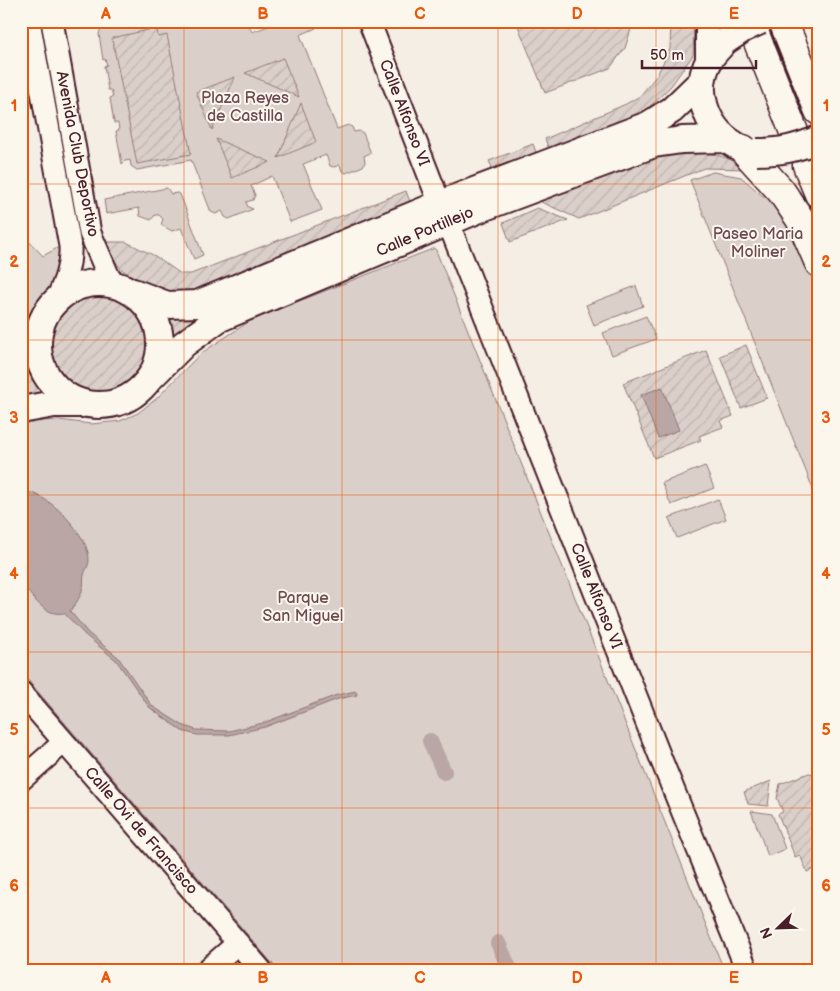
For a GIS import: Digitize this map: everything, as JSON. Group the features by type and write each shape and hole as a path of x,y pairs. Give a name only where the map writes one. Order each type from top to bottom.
{"highway":[{"path":"767,28 819,111"},
{"path":"767,28 807,136"},
{"path":"742,147 781,191 800,219 819,263"},
{"path":"807,165 819,194"}],"main road":[{"name":"Calle Portillejo","path":"149,379 184,344 218,319 444,213 648,126 672,110 712,51 743,29 767,28"},
{"path":"712,51 702,97 706,113 714,127 742,147"},
{"name":"Calle Portillejo","path":"123,288 167,305 197,304 444,213 654,144 682,140 779,152 800,147 807,136"},
{"path":"21,357 38,336 48,308 57,299 85,285 96,283 123,288 148,308 158,329 159,357 149,379 137,393 112,405 54,404 21,410"},
{"path":"38,336 39,358 49,380 68,397 82,404"}],"street":[{"name":"Avenida Club Deportivo","path":"29,21 70,246 70,259 66,278 57,299"},
{"name":"Avenida Club Deportivo","path":"52,21 90,233 123,288"},
{"name":"Calle Alfonso VI","path":"369,21 660,756 747,970"},
{"name":"Calle Ovi de Francisco","path":"21,692 261,970"},
{"path":"21,780 64,742"},
{"path":"207,970 238,944"}],"green space":[{"name":"Plaza Reyes de Castilla","path":"106,21 247,21 252,32 274,24 273,21 311,21 312,26 316,28 300,35 337,129 348,125 352,127 354,132 359,131 363,133 370,153 364,156 365,162 363,166 346,173 342,171 340,165 330,166 326,155 303,164 322,210 290,222 272,176 251,186 255,195 253,200 246,202 248,207 253,209 229,219 225,217 222,211 216,214 211,212 191,160 137,170 131,166 130,160 122,164 116,131 119,130 118,123 114,123 110,98 113,97 111,90 108,90 104,66 107,65 105,59 103,60 99,34 101,28 106,27"},
{"path":"516,21 631,21 631,29 625,48 610,68 545,93"},
{"path":"671,21 694,21 693,55 671,86 645,111 549,149 545,139 626,104 640,96 657,75 670,49"},
{"path":"157,28 158,37 167,35 191,154 137,164 112,38"},
{"path":"283,58 299,97 245,73"},
{"path":"235,77 212,130 196,92"},
{"path":"301,103 316,142 278,158"},
{"path":"216,139 270,162 232,178"},
{"path":"533,144 537,155 494,171 489,161"},
{"path":"678,152 714,154 748,169 704,168 579,219 539,201 646,159"},
{"name":"Paseo Maria Moliner","path":"713,172 741,177 764,197 771,188 794,222 819,287 819,504 690,180"},
{"path":"167,188 171,194 180,194 203,255 194,259 181,228 172,231 161,225 163,219 159,215 155,215 151,220 140,216 139,208 106,214 104,200"},
{"path":"406,191 413,210 203,292 170,292 141,282 121,269 102,242 126,242 155,256 181,274 191,274"},
{"path":"537,208 568,220 510,242 503,223"},
{"path":"21,233 43,256 59,247 59,265 48,290 37,303 21,334"},
{"name":"Parque San Miguel","path":"435,248 724,970 278,970 21,672 21,424 59,420 91,424 120,421 138,413 156,399 200,354 253,319"},
{"path":"636,286 643,306 594,325 586,305"},
{"path":"99,297 117,301 133,311 143,327 147,345 143,363 133,379 117,389 99,393 81,389 65,379 55,363 51,345 55,327 65,311 81,301"},
{"path":"234,302 175,343 169,314"},
{"path":"646,316 656,339 612,355 603,333"},
{"path":"746,345 767,398 741,408 720,356"},
{"path":"706,350 733,416 720,421 723,427 699,436 701,440 654,458 623,383"},
{"path":"30,365 45,394 21,400 21,373"},
{"path":"705,466 714,488 671,505 662,483"},
{"path":"718,499 726,519 677,538 669,518"},
{"path":"809,773 819,775 819,867 807,872 800,855 795,857 778,814 783,812 777,798 780,784"},
{"path":"771,781 768,806 748,804 744,792"},
{"path":"751,811 772,814 785,849 768,856"}],"shaded area":[{"path":"662,387 679,430 658,438 641,395"},
{"path":"27,492 47,501 67,518 83,540 88,551 89,563 84,575 82,590 70,611 88,633 118,657 152,706 182,725 196,730 229,731 263,723 337,695 356,691 357,695 338,699 265,727 229,735 197,735 182,731 149,707 116,660 85,635 64,613 51,612 45,609 21,582 21,493"}],"waterway":[{"path":"430,741 444,772"},
{"path":"498,943 510,970"}]}
